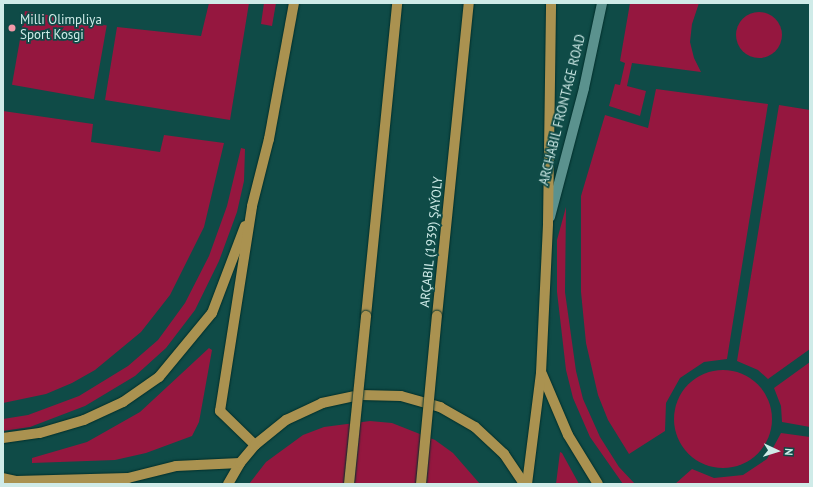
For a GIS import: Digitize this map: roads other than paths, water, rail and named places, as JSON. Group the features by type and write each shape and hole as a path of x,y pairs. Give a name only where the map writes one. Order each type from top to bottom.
{"main road":[{"path":"255,445 220,411 252,206 269,139 294,3"},
{"path":"349,484 396,3"},
{"name":"ARÇABIL (1939) ŞAÝOLY","path":"421,484 469,3"},
{"path":"525,484 541,374 548,223 552,3"},
{"path":"3,438 40,433 84,420 123,402 158,377 212,313 252,206"},
{"path":"541,374 568,436 598,484"},
{"path":"228,484 240,463 255,445 286,420 322,403 361,395 402,396 440,407 475,427 504,454 525,484"},
{"path":"3,478 16,481 128,478 176,466 240,463"}],"street":[{"name":"ARCHABIL FRONTAGE ROAD","path":"548,223 584,88 602,3"}],"place":[{"name":"Milli Olimpliya Sport Kosgi","path":"12,28"}]}
